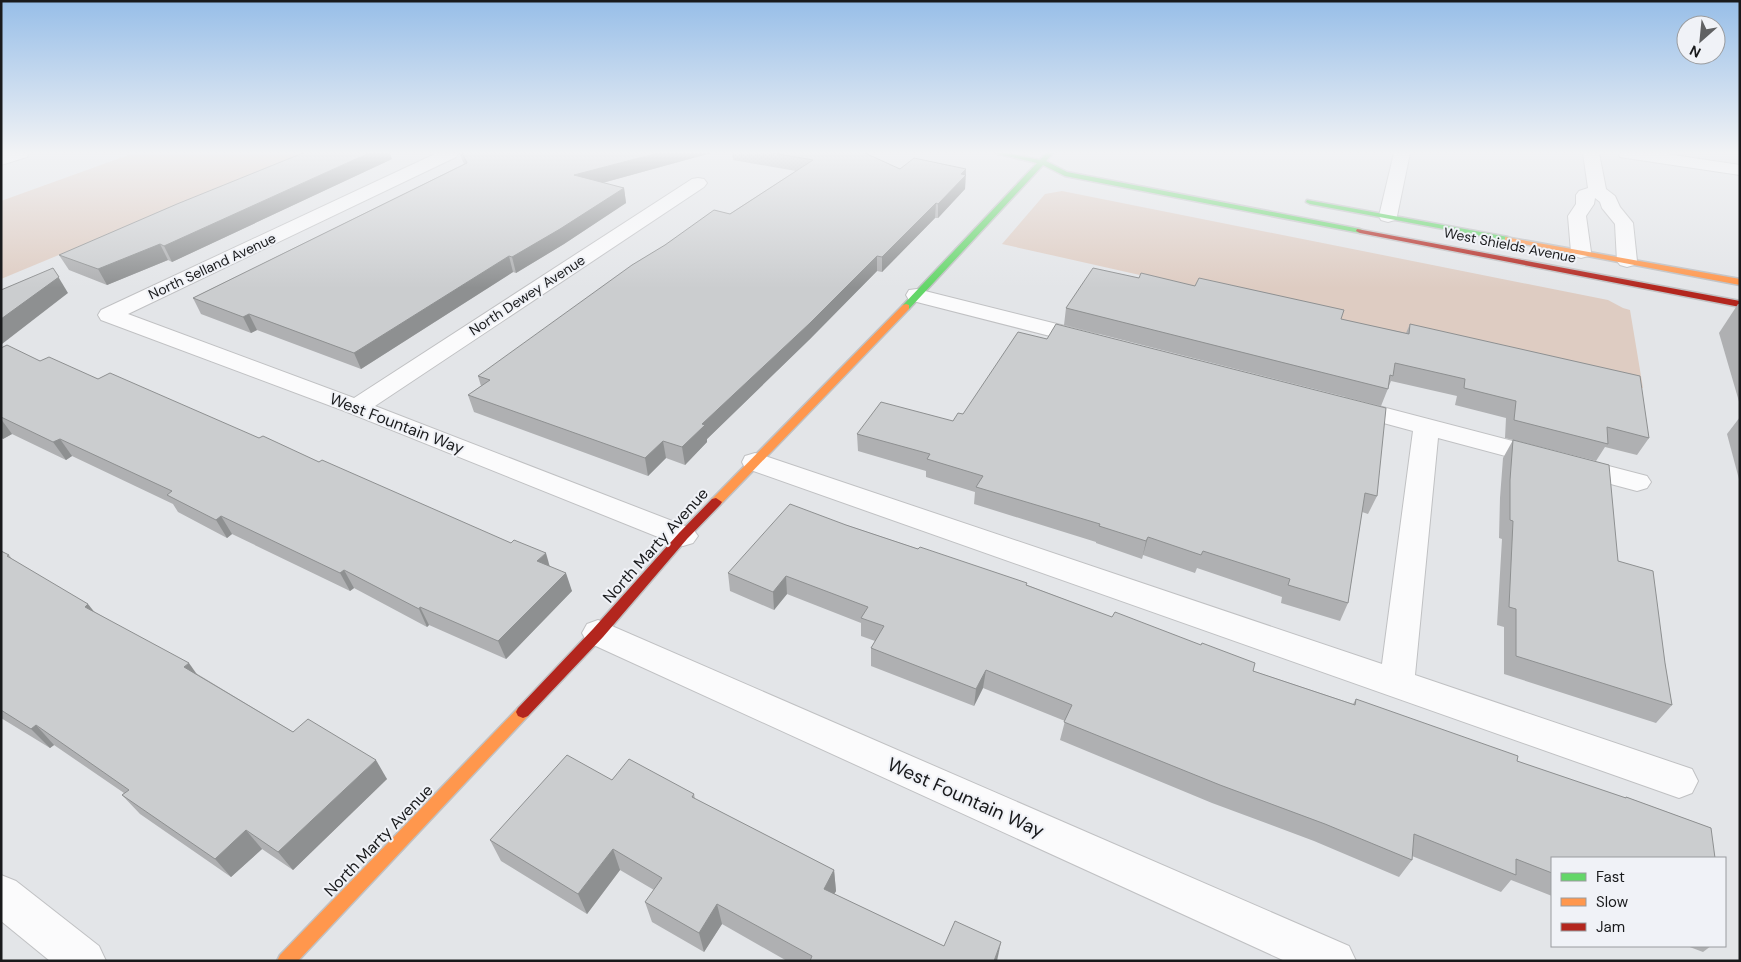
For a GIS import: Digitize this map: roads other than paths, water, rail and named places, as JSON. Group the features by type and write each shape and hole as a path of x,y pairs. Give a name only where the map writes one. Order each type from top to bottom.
{"street":[{"name":"North Selland Avenue","path":"109,315 356,198"},
{"name":"North Dewey Avenue","path":"356,407 675,198"},
{"name":"North Marty Avenue","path":"286,961 598,633 683,536 1011,198"},
{"name":"West Shields Avenue","path":"1189,198 1740,304"},
{"path":"1388,216 1392,198"},
{"path":"1581,252 1577,216 1585,204 1585,198"},
{"path":"1607,198 1610,200 1611,208 1624,223 1627,261"},
{"name":"West Shields Avenue","path":"1300,200 1740,282"},
{"path":"1669,290 1707,287 1740,293"},
{"path":"917,295 1109,344"},
{"name":"West Fountain Way","path":"109,315 356,407 683,536"},
{"path":"1330,401 1637,482"},
{"path":"1398,684 1426,426"},
{"path":"755,462 1679,781"},
{"name":"West Fountain Way","path":"598,633 1334,961"},
{"path":"1,895 84,961"}]}
